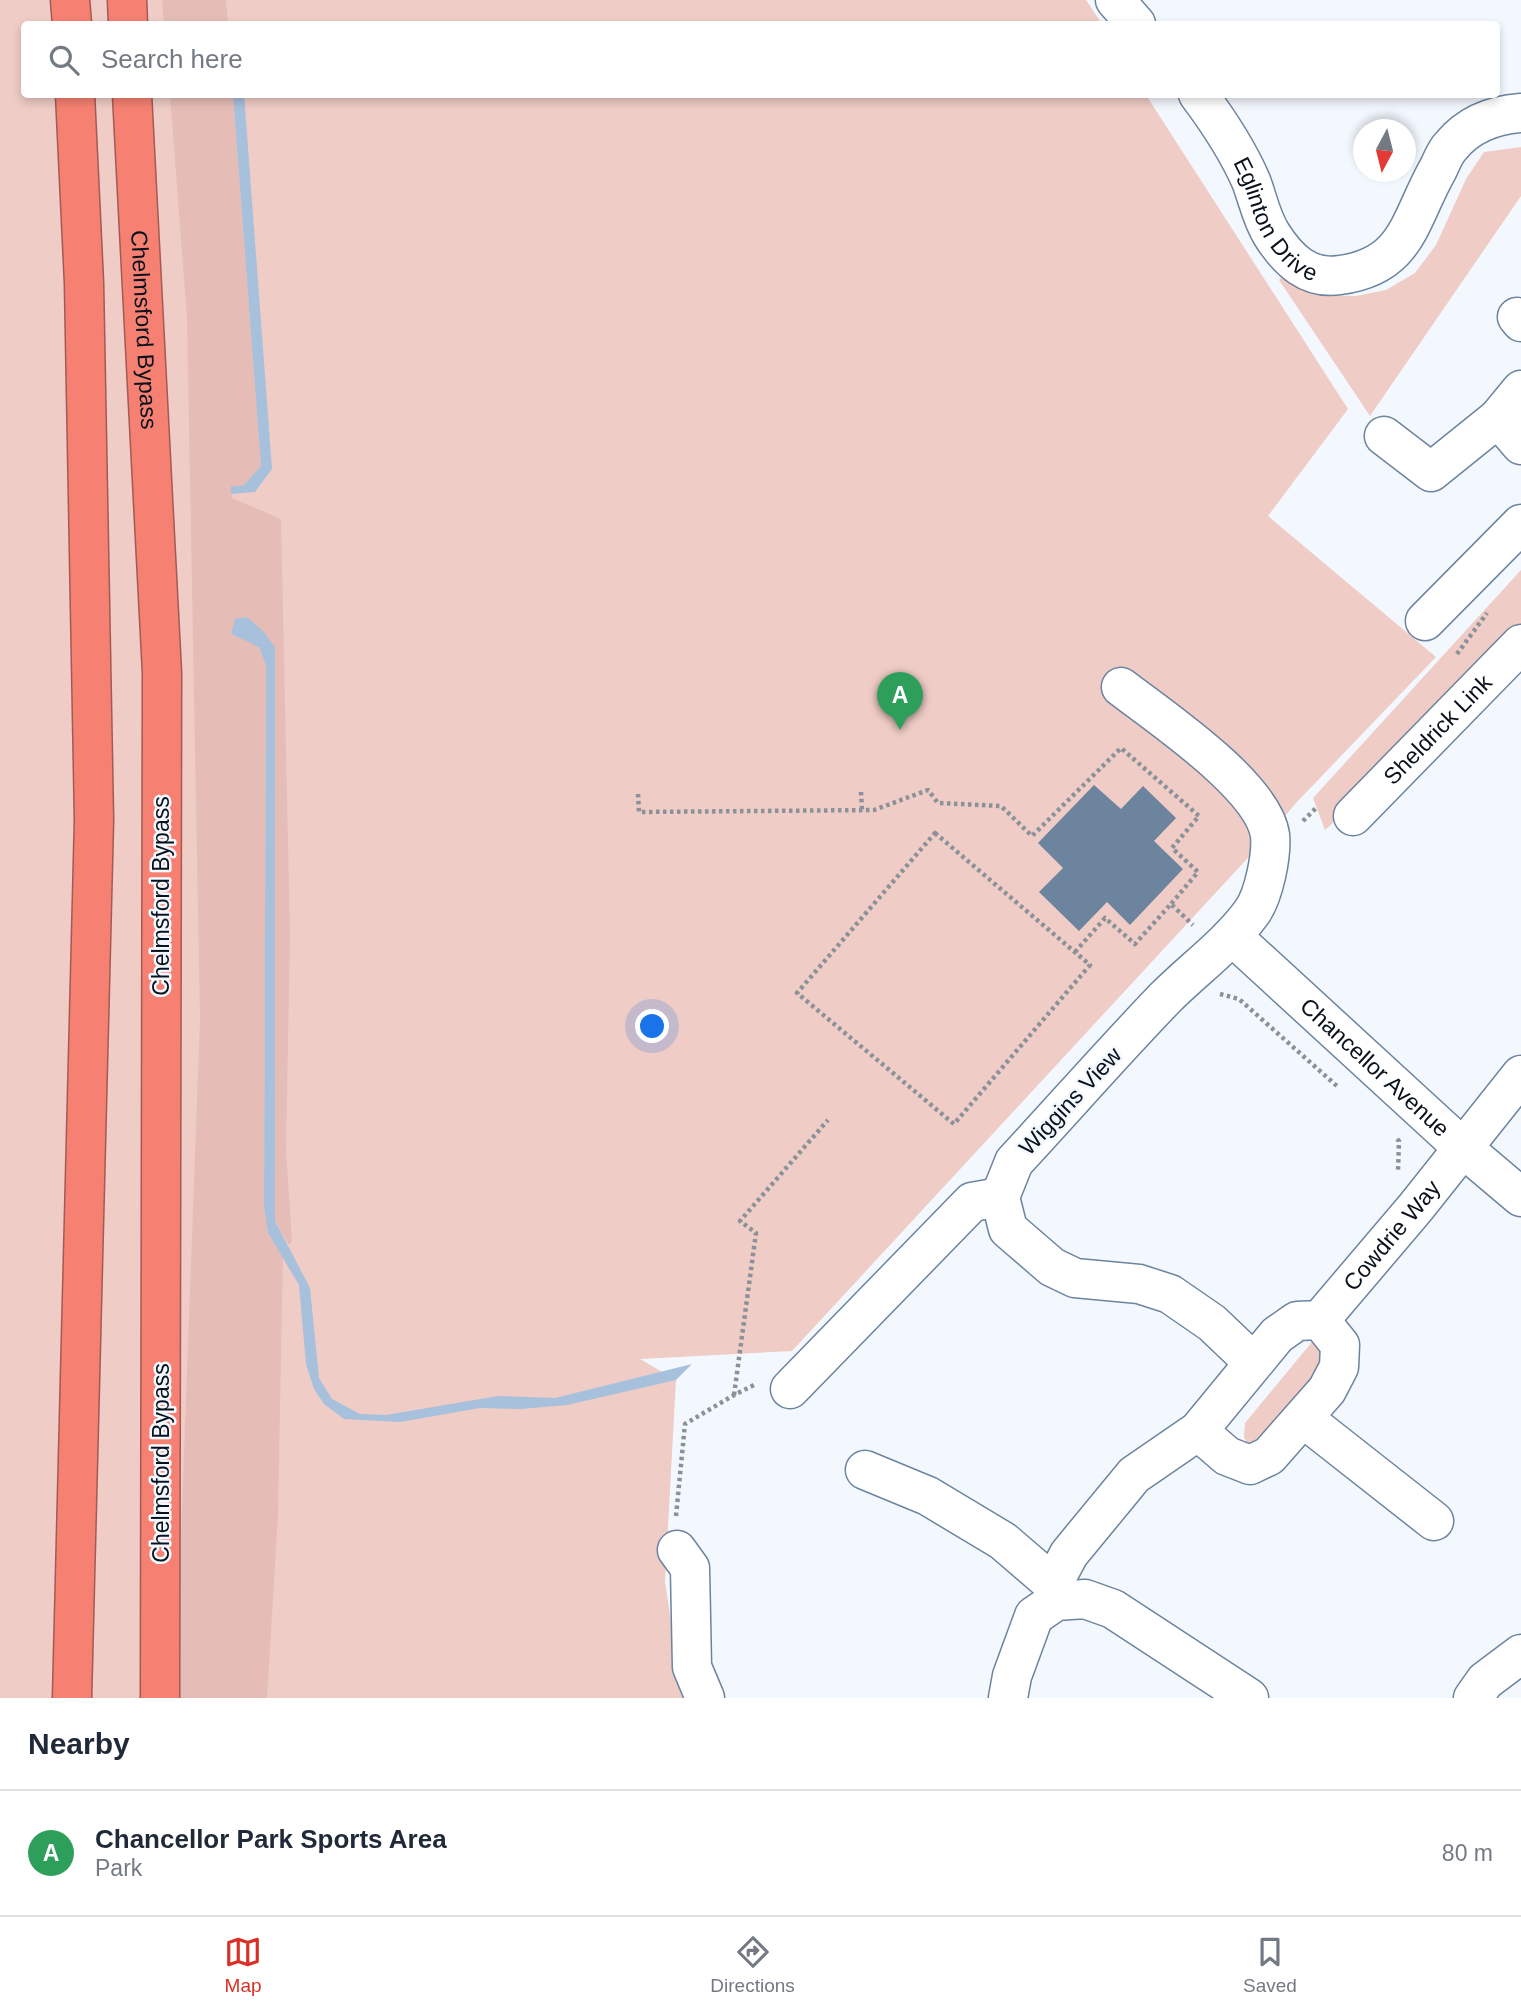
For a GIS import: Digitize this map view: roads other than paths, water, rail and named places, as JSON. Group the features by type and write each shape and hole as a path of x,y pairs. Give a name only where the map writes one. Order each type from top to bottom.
{"highway":[{"path":"70,0 72,21"},
{"path":"127,0 128,21"},
{"path":"72,1698 94,820 84,284 75,98"},
{"name":"Chelmsford Bypass","path":"132,98 162,673 160,1698"}],"street":[{"path":"1115,0 1133,21"},
{"name":"Eglinton Drive","path":"1201,98 1228,135 1251,182 1267,227 1285,255 1305,272 1331,276 1363,272 1389,256 1408,233 1425,192 1449,148 1465,131 1483,121 1521,113"},
{"path":"1384,436 1431,472 1513,417"},
{"path":"1425,621 1521,524"},
{"name":"Sheldrick Link","path":"1353,816 1521,643"},
{"name":"Wiggins View","path":"1000,1197 1014,1162 1167,996 1223,944 1254,910 1266,878 1270,834 1256,804 1238,781 1121,687"},
{"name":"Chancellor Avenue","path":"1223,944 1521,1198"},
{"path":"1462,1148 1521,1075"},
{"name":"Cowdrie Way","path":"1321,1320 1462,1148"},
{"path":"790,1388 972,1202 1000,1197 1008,1229 1052,1267 1075,1278 1139,1284 1170,1294 1212,1323 1253,1362"},
{"path":"1008,1698 1012,1675 1034,1616 1055,1593 1069,1554 1134,1475 1198,1431 1277,1335 1297,1321 1321,1320 1340,1345 1339,1367 1327,1390 1269,1456 1250,1465 1227,1456 1198,1431"},
{"path":"1303,1418 1434,1521"},
{"path":"866,1470 928,1496 1003,1541 1055,1593 1085,1599 1113,1609 1249,1698"},
{"path":"677,1550 691,1568 692,1667 705,1698"},
{"path":"1473,1698 1485,1681 1521,1654"}],"water":[{"path":"233,98 244,98 272,469 255,492 231,494 231,486 243,486 261,466"},
{"path":"247,617 263,631 275,647 275,1221 310,1288 319,1378 332,1399 360,1414 386,1415 498,1396 555,1398 692,1364 676,1380 567,1405 521,1409 480,1408 400,1422 344,1419 324,1404 314,1389 306,1364 299,1285 268,1233 264,1207 266,666 259,647 231,634 235,619"}],"place":[{"name":"Chancellor Park Sports Area","path":"900,730"}]}
